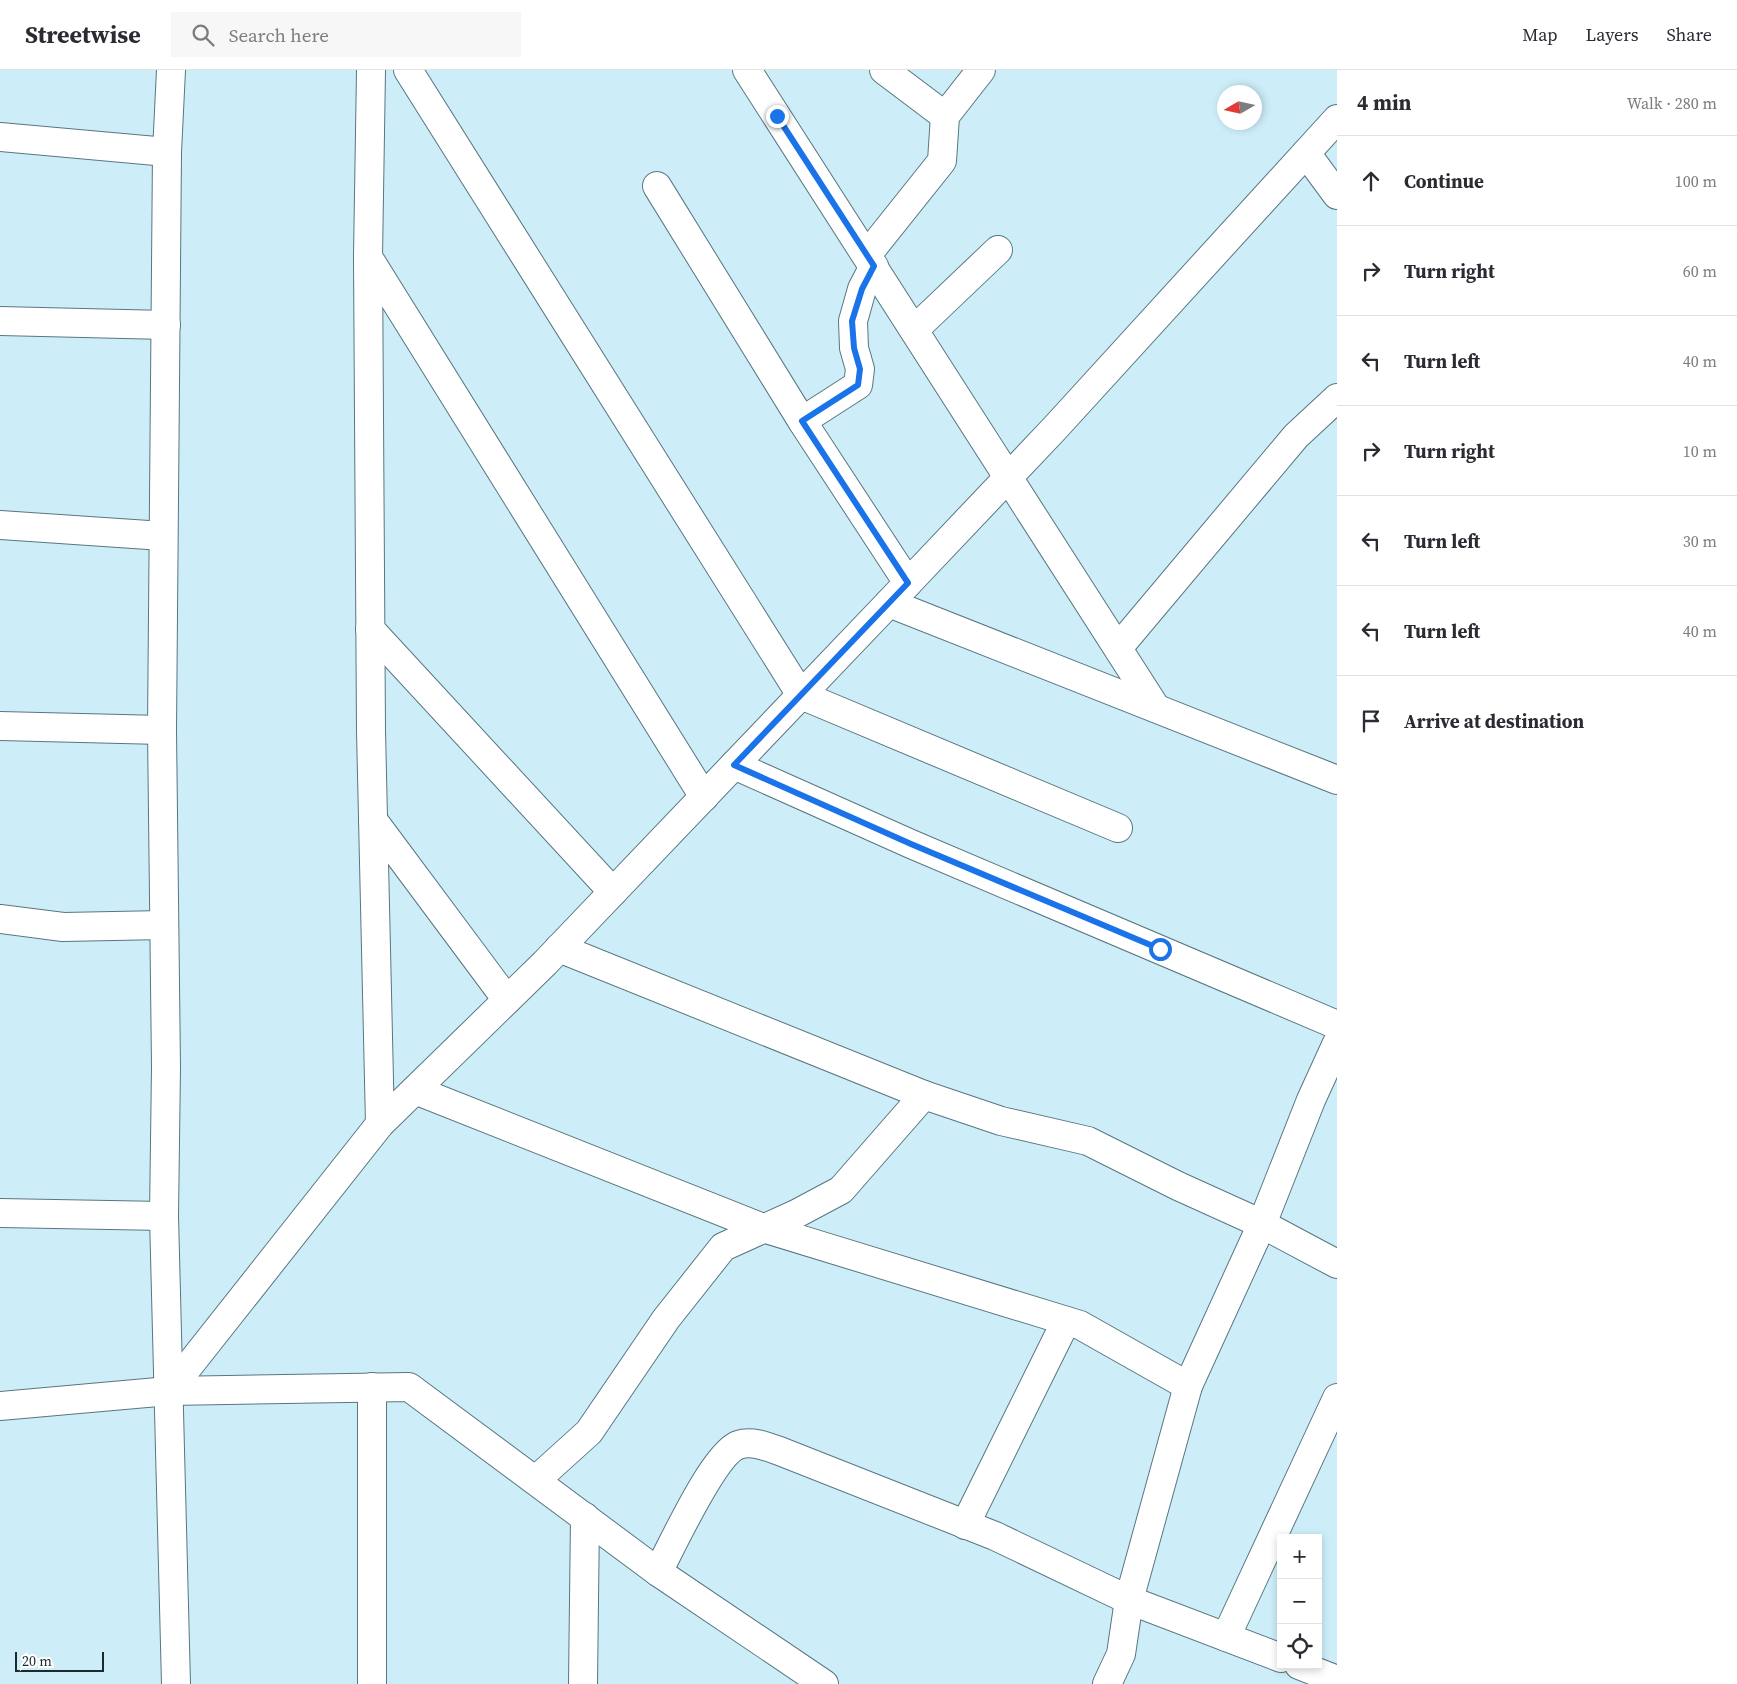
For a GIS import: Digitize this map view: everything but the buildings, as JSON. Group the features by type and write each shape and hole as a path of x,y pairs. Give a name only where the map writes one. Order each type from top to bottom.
{"street":[{"path":"171,70 167,152 162,730 166,1067 164,1216 170,1390 176,1684"},
{"path":"372,70 368,257 370,629 380,1124"},
{"path":"408,70 801,694 1118,828"},
{"path":"747,70 915,329 1156,708"},
{"path":"884,70 944,116"},
{"path":"802,421 858,385 860,369 854,348 852,321 870,261 942,161 944,116 981,70"},
{"path":"170,1390 380,1124 559,948 889,603 1008,478 1337,119"},
{"path":"0,137 167,152"},
{"path":"1306,153 1337,195"},
{"path":"657,186 802,421 908,583"},
{"path":"915,329 998,250"},
{"path":"368,257 704,797"},
{"path":"0,320 166,325"},
{"path":"1118,648 1296,436 1337,398"},
{"path":"0,525 164,536"},
{"path":"889,603 1337,780"},
{"path":"370,629 613,892"},
{"path":"0,726 162,730"},
{"path":"734,765 911,844 1337,1025"},
{"path":"373,820 507,1000"},
{"path":"0,919 62,927 164,925"},
{"path":"559,948 924,1095 1001,1121 1088,1141 1178,1186 1262,1224 1337,1264"},
{"path":"1107,1684 1121,1654 1128,1600 1188,1386 1262,1224 1311,1100 1337,1043"},
{"path":"415,1090 763,1228 1080,1325 1188,1386"},
{"path":"536,1480 589,1432 666,1319 723,1247 796,1214 841,1190 924,1095"},
{"path":"0,1213 164,1216"},
{"path":"965,1525 1066,1321"},
{"path":"372,1387 372,1684"},
{"path":"0,1406 170,1390 409,1387 795,1674 824,1684"},
{"path":"1226,1637 1337,1398"},
{"path":"658,1572 708,1475 736,1446 753,1443 782,1452 995,1536 1128,1600 1277,1656"},
{"path":"583,1684 585,1517"},
{"path":"1309,1669 1337,1680"}],"route":[{"path":"777,116 874,266 862,289 852,321 854,348 860,369 858,385 802,421 908,583 734,765 911,844 1160,949"}]}
